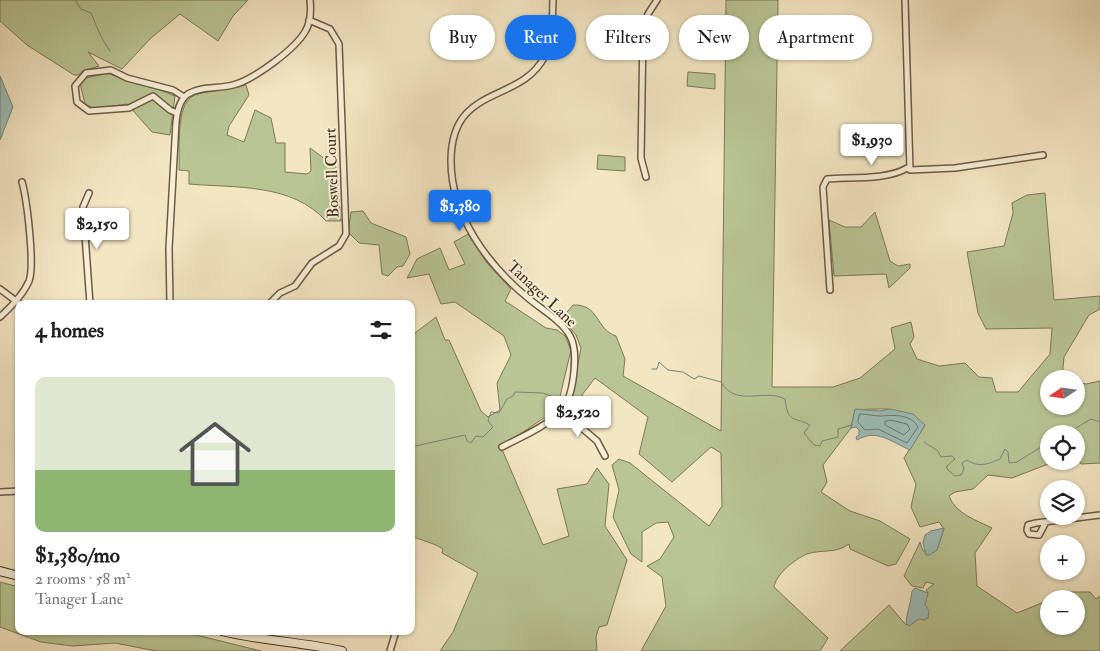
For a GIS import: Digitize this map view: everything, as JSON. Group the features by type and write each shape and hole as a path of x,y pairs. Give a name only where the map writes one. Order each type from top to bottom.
{"main road":[{"path":"0,571 15,575"},
{"path":"241,635 306,643 342,651"}],"street":[{"path":"170,300 169,248 177,113 184,97 196,90 225,87 247,79 293,46 306,30 309,20 310,0"},
{"name":"Tanager Lane","path":"553,0 552,36 545,57 527,78 514,86 489,95 471,108 456,130 451,162 460,204 468,226 483,252 516,288 571,337 575,349 575,361 569,393 562,411"},
{"path":"646,177 640,158 643,31 648,14 657,0"},
{"path":"905,0 910,170"},
{"name":"Boswell Court","path":"273,300 280,293 295,286 312,263 339,246 346,234 339,44 330,29 309,20"},
{"path":"177,113 152,96 129,108 89,112 77,102 75,86 86,73 111,70 127,78 173,90 184,97"},
{"path":"830,290 823,187 827,180 879,176 900,172 907,168 910,170 955,168 1043,155"},
{"path":"19,300 30,275 26,195 22,182"},
{"path":"90,193 83,207 90,300"},
{"path":"0,289 15,300"},
{"path":"0,318 15,305"},
{"path":"502,448 562,411 597,441 606,456"},
{"path":"0,492 15,491"},
{"path":"1085,517 1100,515"},
{"path":"390,651 395,635"}],"green space":[{"path":"0,0 248,0 233,16 218,41 180,14 151,38 122,69 88,52 99,66 74,75 27,45 0,21"},
{"path":"726,0 778,0 778,15 759,15 759,60 777,60 772,387 833,387 860,378 895,349 891,328 911,322 914,337 910,344 917,359 939,366 965,363 979,377 992,378 996,392 1018,392 1050,354 1052,328 986,329 978,313 967,252 1004,246 1013,213 1012,203 1027,195 1045,193 1054,300 1100,296 1100,309 1089,315 1064,357 1063,370 1040,370 1040,415 1085,415 1085,384 1100,381 1100,463 1085,464 1085,425 1040,425 1040,467 1012,478 988,475 973,489 955,492 949,496 961,512 992,528 975,553 977,586 1017,613 1040,604 1040,635 1085,635 1085,592 1090,592 1096,599 1100,596 1100,651 840,651 889,605 906,625 919,619 928,593 926,590 934,584 926,582 923,588 912,586 904,576 920,542 923,551 937,550 944,529 939,522 920,527 911,507 916,484 904,458 925,425 901,413 887,409 855,410 851,428 823,465 827,482 821,492 850,511 880,521 910,539 896,564 888,566 850,549 849,544 839,549 802,556 782,572 774,587 828,638 820,651 641,651 666,606 662,577 647,566 660,559 674,537 668,522 656,523 642,532 642,562 631,554 613,517 619,490 612,465 619,459 630,463 709,526 722,506 721,453 711,447 672,482 639,454 648,417 595,378 582,395 585,406 596,409 581,421 569,409 581,348 576,335 562,318 573,305 588,308 609,333 616,336 625,359 623,376 721,431 725,60 749,60 749,15 726,15"},
{"path":"688,72 715,74 715,89 687,86"},
{"path":"108,73 175,96 170,135 152,132 127,104 95,109 85,104 80,83 86,78"},
{"path":"246,85 249,95 229,126 227,135 244,142 255,110 271,118 276,143 285,143 285,172 307,174 311,171 310,148 336,167 341,221 326,221 312,209 297,200 280,194 244,187 189,184 189,171 179,170 181,119 187,101 197,94"},
{"path":"598,155 625,157 625,171 597,169"},
{"path":"363,211 371,223 406,237 410,254 403,266 397,267 388,276 382,274 379,245 359,243 348,232 351,212"},
{"path":"875,212 890,261 898,266 910,264 910,268 889,288 886,274 834,276 829,220 845,227 861,227"},
{"path":"468,234 487,263 511,289 505,301 546,328 557,330 565,336 571,350 557,409 501,447 543,545 569,536 557,489 587,484 597,468 609,484 605,526 627,560 607,625 599,627 596,637 597,651 440,651 453,632 478,573 442,553 443,549 436,545 415,537 415,333 436,317 445,340 449,340 481,411 488,417 500,410 497,383 511,355 504,336 455,302 441,304 429,274 407,278 417,259 440,248 449,270 465,264 454,242"},
{"path":"0,582 15,586 15,632 0,627"},
{"path":"22,635 196,635 261,651 156,651 115,643 73,646 41,642"}],"water":[{"path":"0,76 13,107 0,140"},
{"path":"855,409 880,411 890,409 913,414 925,425 910,450 878,436 871,435 857,440 856,437 859,435 859,430 856,427 851,428"},
{"path":"944,528 937,550 930,555 926,555 923,543 925,535 931,531"},
{"path":"915,588 928,593 925,605 929,610 928,618 924,620 919,619 909,626 906,623 912,591"}],"waterway":[{"path":"75,0 81,9 91,13 110,51"},
{"path":"652,369 657,369 659,362 668,370 683,372 694,379 699,376 721,382 727,390 734,394 742,396 768,395 785,399 790,416 810,425 804,433 814,445 820,446 822,441 838,437 838,429 852,425"},
{"path":"415,446 465,435 467,441 471,443 476,436 483,437 493,427 488,421 491,412 499,413 507,399 513,396 515,392 543,393 556,398"},
{"path":"1081,425 1091,419 1100,422"},
{"path":"924,442 938,451 941,457 952,456 955,459 947,466 947,469 955,476 961,475 964,469 962,463 967,460 980,465 987,464 1000,459 1005,449 1008,452 1009,463 1017,462 1040,448"}]}
